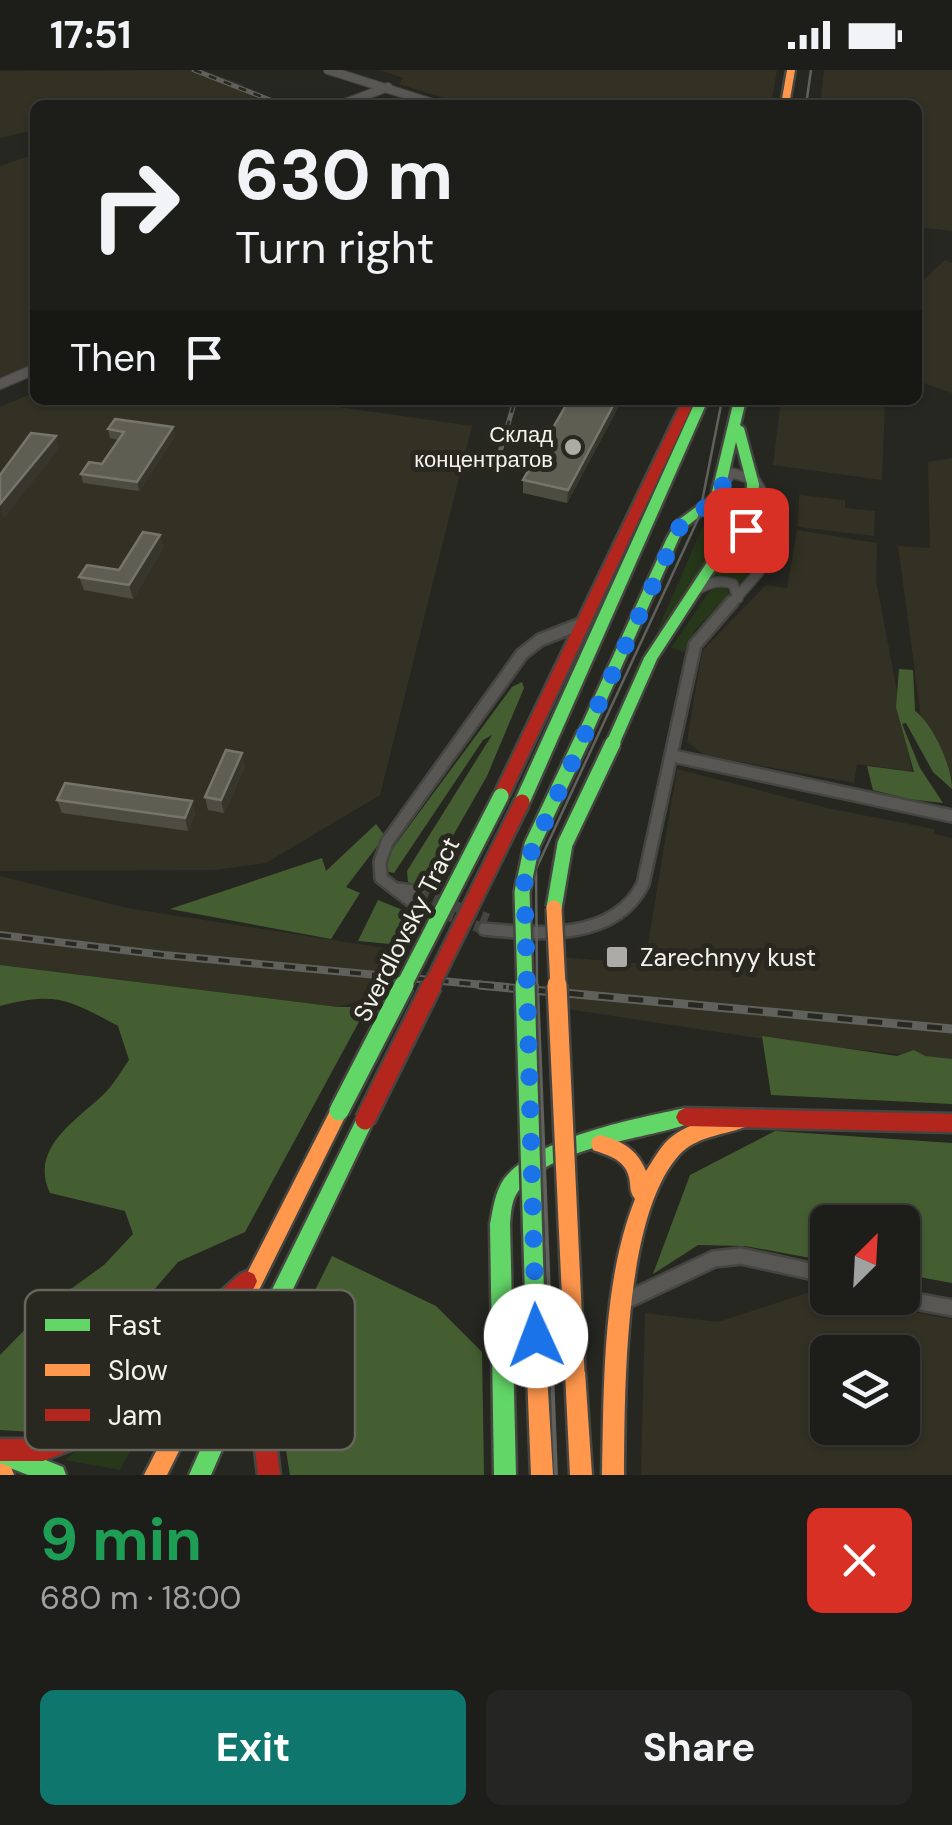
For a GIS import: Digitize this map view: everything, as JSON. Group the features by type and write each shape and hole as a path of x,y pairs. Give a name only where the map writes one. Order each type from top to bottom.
{"main road":[{"path":"786,100 791,70"},
{"path":"798,100 803,70"},
{"name":"Sverdlovsky Tract","path":"250,1290 501,796 686,405"},
{"name":"Sverdlovsky Tract","path":"282,1290 522,802 700,405"},
{"path":"581,1475 553,891 566,840 652,658 744,526 755,480 740,445 739,407"},
{"path":"542,1475 522,892 532,845 681,524 714,502 722,484 739,407"},
{"path":"505,1475 500,1224 505,1197 514,1183 538,1164 697,1114 952,1123"},
{"path":"637,1215 652,1177 670,1151 706,1130 765,1114"},
{"path":"596,1143 620,1148 641,1175 613,1417 613,1475"},
{"path":"237,1290 261,1268"},
{"path":"0,1452 42,1450"},
{"name":"Sverdlovsky Tract","path":"155,1475 168,1450"},
{"name":"Sverdlovsky Tract","path":"200,1475 211,1450"},
{"path":"265,1450 269,1475"},
{"path":"0,1452 54,1475"}],"street":[{"path":"328,70 426,100"},
{"path":"353,100 388,86"},
{"path":"0,384 30,370"},
{"path":"486,924 507,932 585,926 612,919 633,904 642,884 695,645 758,576 782,526 755,480 736,473 727,476 722,484 758,557 758,576"},
{"path":"744,526 761,542 780,534"},
{"path":"696,590 717,580 733,584 738,598"},
{"path":"414,896 381,878 380,862 396,828 522,654 540,640 583,623"},
{"path":"672,756 952,816"},
{"path":"625,1301 714,1259 741,1256 810,1271"},
{"path":"920,1302 952,1308"}],"shaded area":[{"path":"202,70 244,85 239,89 267,100 30,100 30,131 0,138 0,71"},
{"path":"380,70 777,70 772,100 451,100 399,84 403,78"},
{"path":"824,70 952,70 952,231 922,227 922,100 821,100"},
{"path":"30,156 30,365 0,377 0,166"},
{"path":"945,260 952,263 952,393 922,382 922,281"},
{"path":"30,394 30,405 325,405 472,426 380,795 266,863 215,870 0,871 0,407"},
{"path":"780,405 885,405 882,480 773,465"},
{"path":"952,458 952,777 922,724 898,546 930,548 928,462"},
{"path":"799,495 845,500 845,508 875,511 874,536 798,527"},
{"path":"797,530 877,543 876,580 912,771 857,764 854,783 704,755 687,742 702,651 766,585 787,588"},
{"path":"677,769 827,808 934,829 934,834 952,838 952,1060 771,1040 567,1009 560,957 734,971 645,962"},
{"path":"0,876 127,908 404,951 386,993 338,1007 0,965"},
{"path":"807,1293 810,1315 920,1313 952,1319 952,1475 641,1475 645,1313 718,1322"}],"green space":[{"path":"725,505 735,521 656,634 707,517"},
{"path":"741,533 753,557 741,586 724,577 712,577"},
{"path":"713,586 725,586 730,594 696,629 684,652 671,648"},
{"path":"899,669 913,670 915,711 935,735 949,769 952,789 933,772 906,723 902,724 920,768 943,803 873,790 867,766 914,772 896,707"},
{"path":"522,682 524,688 487,776 422,890 408,882 407,871 492,735 483,740 394,873 386,871 390,852 512,687"},
{"path":"376,824 385,836 346,887 360,893 331,939 170,909 322,858 326,871"},
{"path":"378,900 415,915 400,945 358,941"},
{"path":"0,965 338,1007 367,1007 245,1232 178,1262 154,1290 69,1290 104,1265 133,1234 125,1211 50,1193 46,1162 60,1135 106,1092 129,1060 118,1026 74,1004 36,999 0,1006"},
{"path":"762,1036 897,1056 914,1050 925,1056 952,1059 952,1104 771,1095"},
{"path":"775,1131 952,1143 952,1283 920,1277 920,1205 810,1205 810,1258 745,1246 698,1245 653,1274 690,1175"},
{"path":"332,1256 436,1306 482,1352 484,1475 290,1475 286,1450 355,1450 355,1290 315,1290"},
{"path":"25,1330 25,1432 0,1430 0,1355"},
{"path":"77,1450 131,1450 120,1470 65,1460"}],"building":[{"name":"Склад концентратов","path":"566,405 613,405 568,490 523,480"},
{"path":"115,419 173,427 137,482 81,474 89,462 102,464 124,432 108,429"},
{"path":"31,433 56,436 0,504 0,475"},
{"path":"143,532 160,535 129,585 79,577 87,565 119,570"},
{"path":"226,750 242,753 221,800 205,797"},
{"path":"65,783 192,801 185,818 57,800"}],"tunnel":[{"path":"418,892 488,919"},
{"path":"411,901 484,929"}],"tram line":[{"path":"807,100 811,70"},
{"path":"537,987 536,869 699,517 721,405"},
{"path":"537,985 556,1475"}],"railway":[{"path":"194,70 270,100"},
{"path":"498,459 514,405"},
{"path":"0,935 164,955 506,987"},
{"path":"479,985 952,1029"}],"traffic: fast":[{"path":"522,802 700,405"},
{"path":"585,733 673,538 681,524 717,498 739,405"},
{"path":"613,743 651,658 752,503 753,484 738,428"},
{"path":"537,1374 522,892 532,845 585,733"},
{"path":"554,908 558,865 565,844 613,743"},
{"path":"339,1111 501,796"},
{"path":"505,1475 500,1224 508,1190 525,1172 567,1149 685,1117"},
{"path":"282,1290 365,1120"},
{"path":"200,1475 211,1450"},
{"path":"3,1454 55,1475"}],"traffic: slow":[{"path":"786,100 791,70"},
{"path":"554,908 575,1372"},
{"path":"249,1290 339,1111"},
{"path":"613,1475 617,1352 629,1256 639,1213 653,1176 672,1149 696,1134 742,1120"},
{"path":"600,1144 630,1159 639,1191"},
{"path":"575,1372 581,1475"},
{"path":"537,1374 542,1475"},
{"path":"155,1475 168,1450"}],"traffic: jam":[{"path":"501,796 687,405"},
{"path":"365,1120 522,802"},
{"path":"685,1117 952,1123"},
{"path":"237,1290 247,1281"},
{"path":"0,1450 25,1450"},
{"path":"25,1450 43,1450"},
{"path":"266,1450 269,1475"}],"place":[{"name":"Склад концентратов","path":"573,447"},
{"name":"Zarechnyy kust","path":"617,957"}],"route":[{"path":"536,1336 524,868 681,524 714,502 722,484 746,530"}]}
